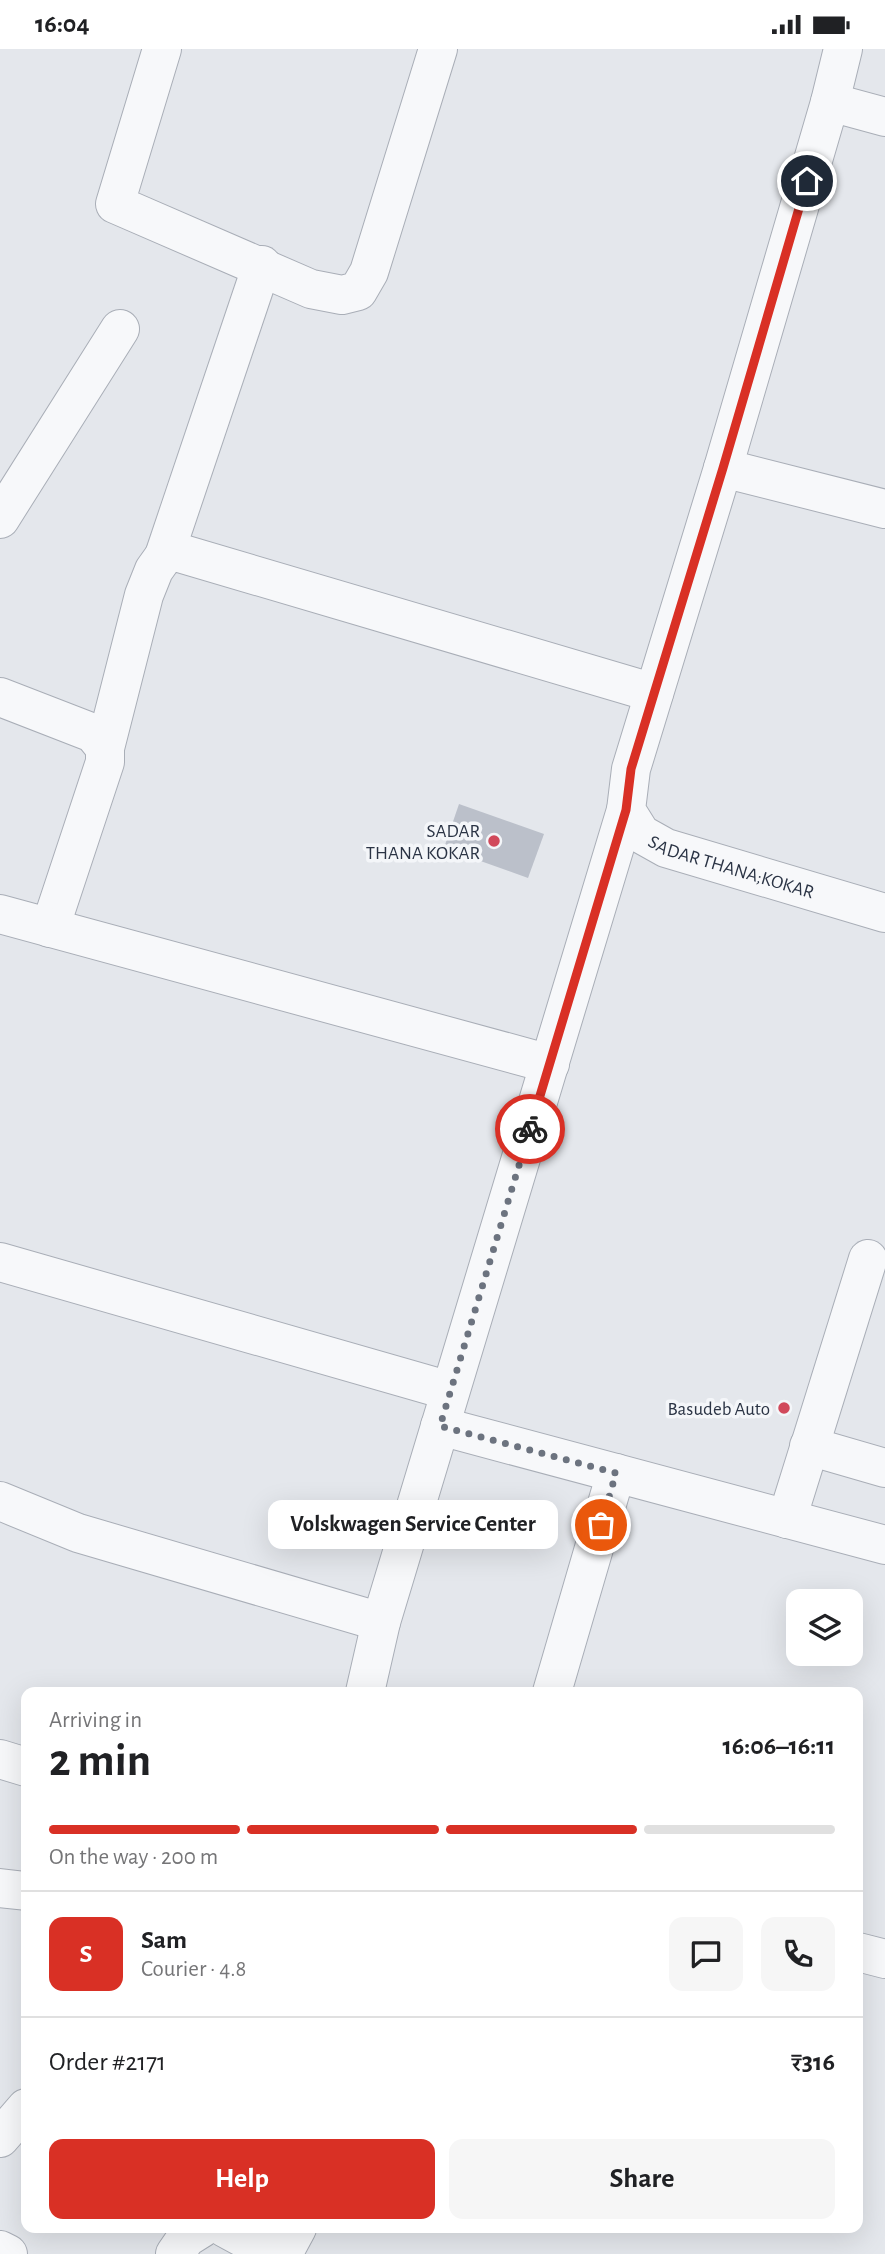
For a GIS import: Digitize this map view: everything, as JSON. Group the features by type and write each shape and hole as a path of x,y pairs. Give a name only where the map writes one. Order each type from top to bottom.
{"street":[{"path":"162,49 115,204 262,265 311,289 342,295 358,291 369,272 438,49"},
{"path":"366,1687 381,1622 626,810 631,769 723,468 843,49"},
{"path":"830,102 885,117"},
{"path":"50,927 106,762 106,748 144,595 153,570 164,557 262,265"},
{"path":"0,519 120,329"},
{"path":"723,468 885,509"},
{"path":"164,557 176,552 199,557 654,693"},
{"path":"0,697 93,733 106,748"},
{"name":"SADAR THANA;KOKAR","path":"626,810 641,834 666,848 885,913"},
{"path":"0,914 550,1064"},
{"path":"787,1519 868,1259"},
{"path":"0,1262 445,1409 616,1473 885,1545"},
{"path":"809,1446 885,1468"},
{"path":"553,1687 616,1473"},
{"path":"0,1501 78,1533 381,1622"},
{"path":"0,1759 21,1765"},
{"path":"0,1888 21,1890"},
{"path":"863,1953 885,1959"},
{"path":"0,2138 21,2114"},
{"path":"175,2254 186,2238 194,2233"},
{"path":"234,2233 273,2254"},
{"path":"283,2254 294,2233"},
{"path":"0,2250 8,2254"}],"building":[{"name":"SADAR THANA KOKAR","path":"459,804 544,834 528,878 444,848"}],"way so far":[{"path":"530,1129 440,1426 616,1473 601,1525"}],"place":[{"name":"SADAR THANA KOKAR","path":"494,841"},
{"name":"Basudeb Auto","path":"784,1408"},
{"name":"Volskwagen Service Center","path":"601,1525"}],"route":[{"path":"530,1129 626,810 631,769 807,181"}]}
